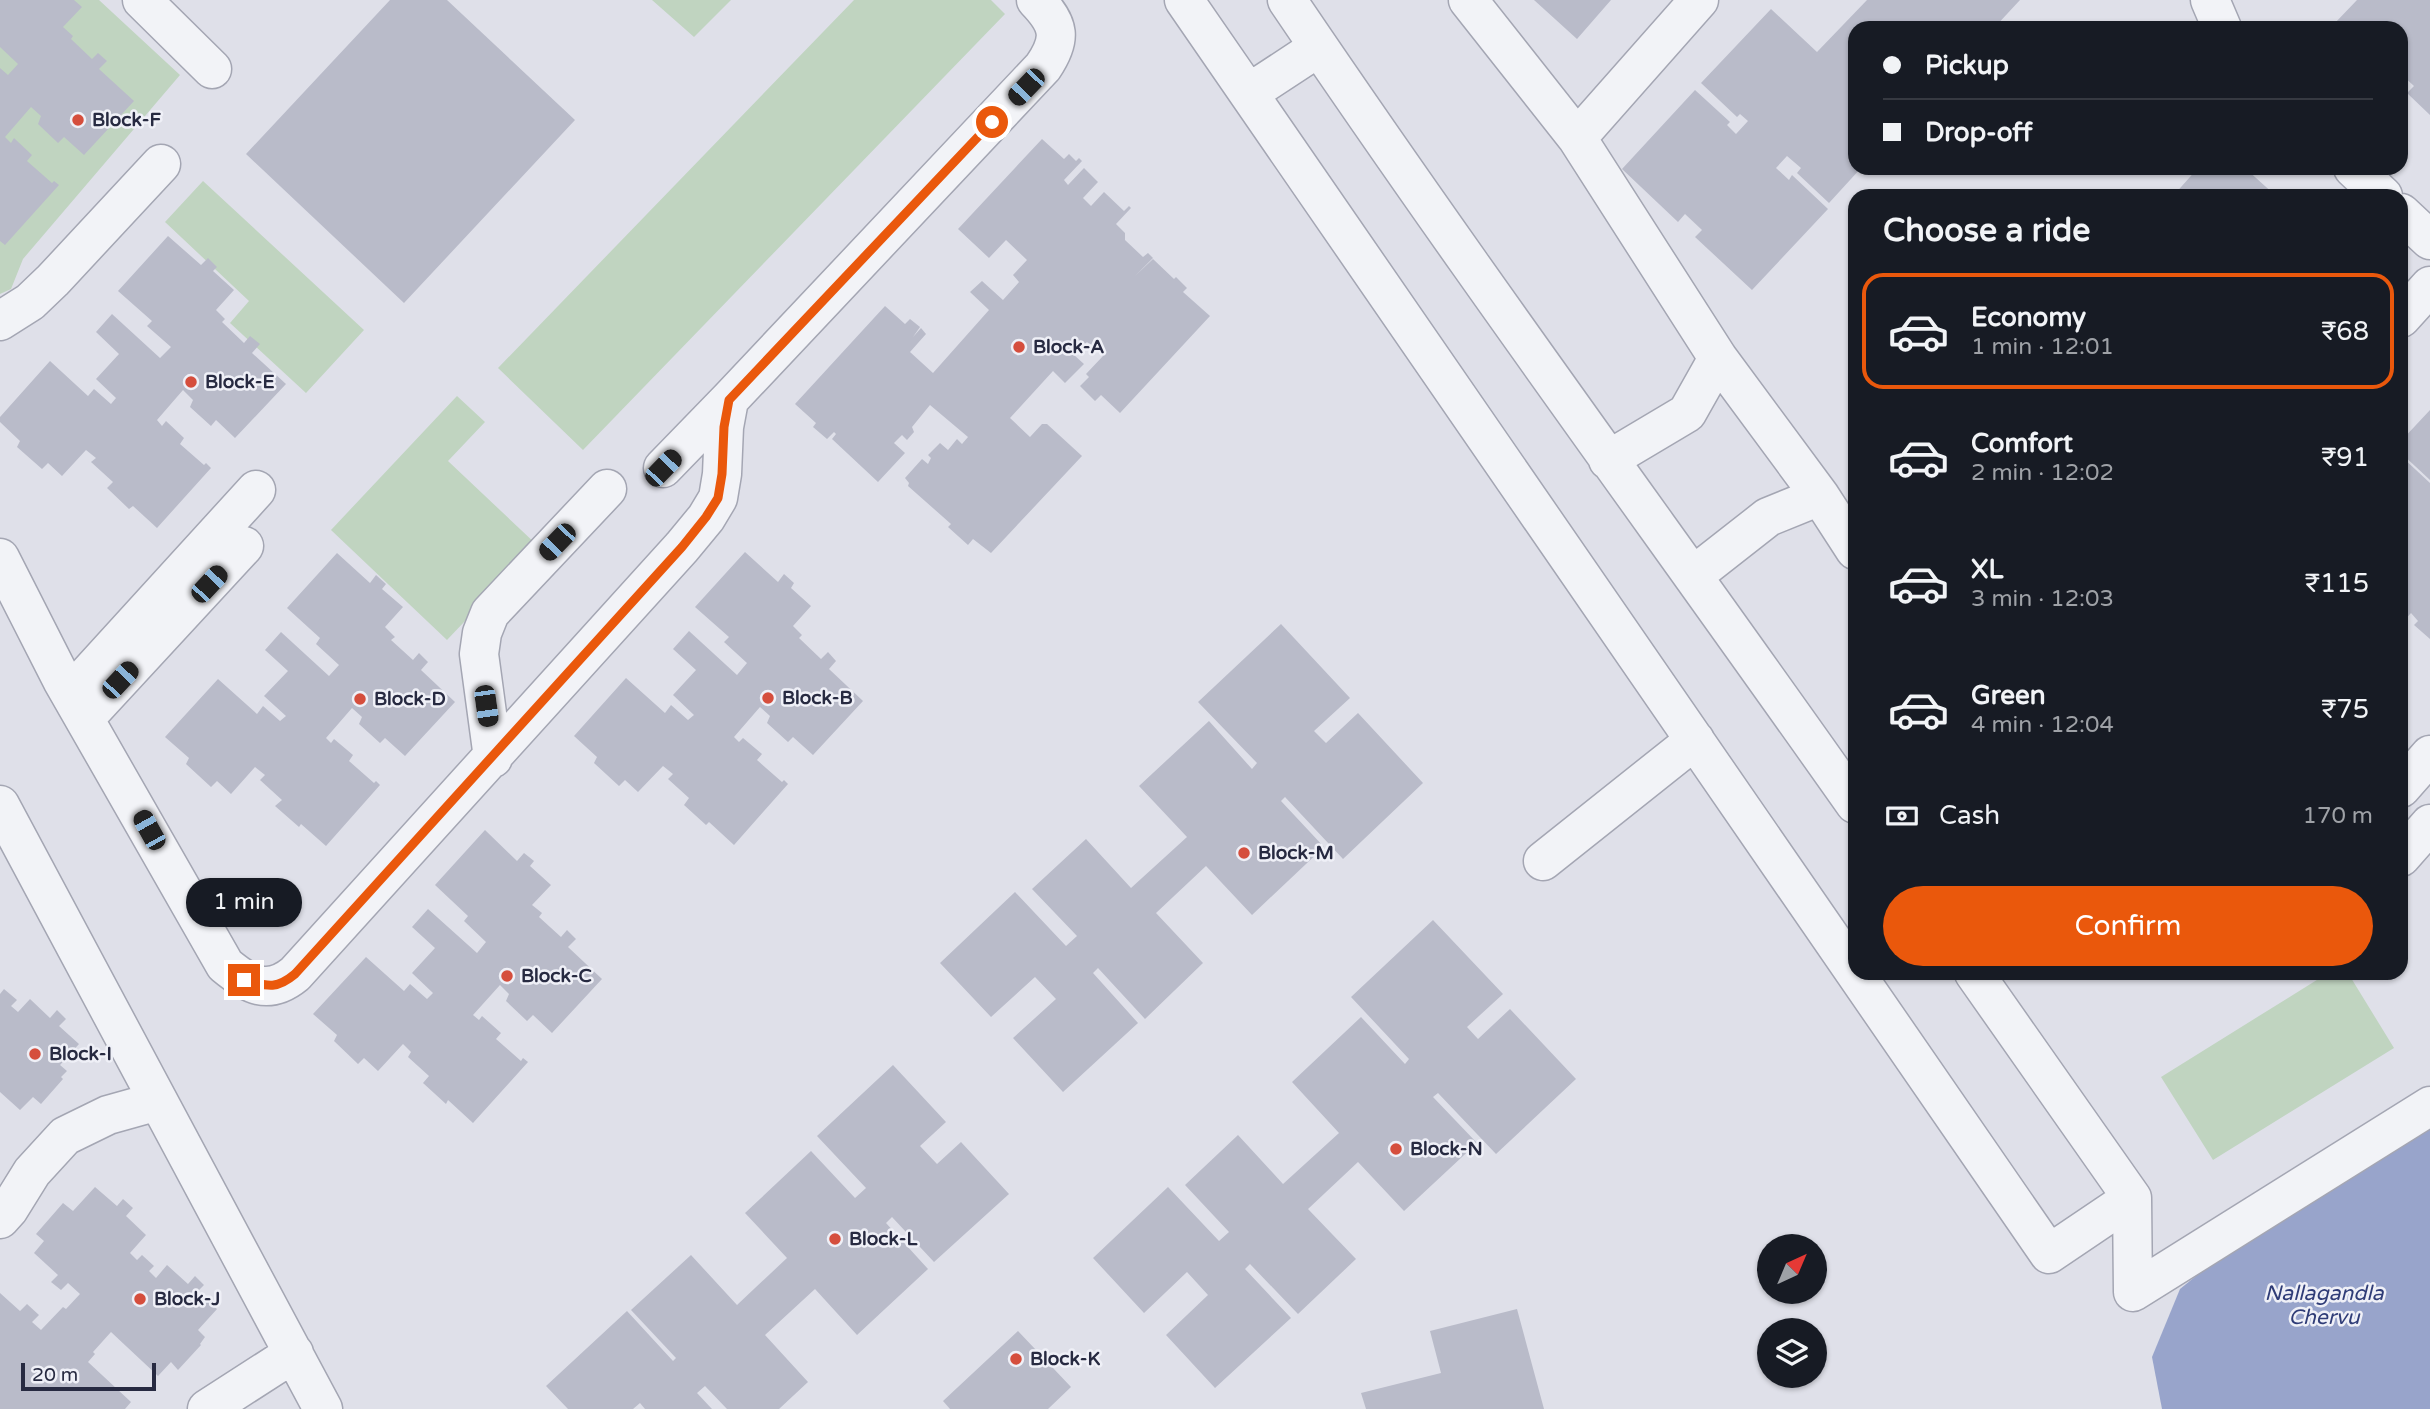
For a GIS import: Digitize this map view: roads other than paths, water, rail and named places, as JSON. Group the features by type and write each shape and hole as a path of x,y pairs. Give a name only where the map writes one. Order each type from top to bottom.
{"street":[{"path":"142,0 212,69"},
{"path":"663,468 1043,67 1055,49 1057,32 1051,15 1036,0"},
{"path":"1184,0 1848,962"},
{"path":"1287,0 1608,460 1694,575 1848,794"},
{"path":"1468,0 1577,138 1718,358 1820,496 1848,539"},
{"path":"1577,138 1699,0"},
{"path":"2210,0 2219,21"},
{"path":"1249,93 1319,47"},
{"path":"0,321 30,302 53,280 161,164"},
{"path":"2360,175 2376,189"},
{"path":"2408,220 2430,240"},
{"path":"2408,310 2430,286"},
{"path":"1608,460 1687,413 1718,358"},
{"path":"0,558 78,705 225,965 244,980 266,986 282,985 493,758 706,517 718,498 729,400"},
{"path":"493,758 479,654 482,633 490,613 607,489"},
{"path":"78,705 256,490"},
{"path":"1694,575 1768,517 1820,496"},
{"path":"78,705 244,546"},
{"path":"1543,861 1695,740"},
{"path":"2408,780 2430,755"},
{"path":"0,805 323,1409"},
{"path":"2408,849 2430,824"},
{"path":"1860,980 2049,1254 2132,1198"},
{"path":"1979,980 2132,1198 2133,1292 2430,1107"},
{"path":"0,1219 32,1172 65,1136 107,1115 158,1101"},
{"path":"207,1409 294,1353"}],"water":[{"name":"Nallagandla Chervu","path":"2430,1126 2430,1409 2162,1409 2152,1357 2180,1289 2276,1211"}],"place":[{"name":"Block-F","path":"78,120"},
{"name":"Block-A","path":"1019,347"},
{"name":"Block-E","path":"191,382"},
{"name":"Block-B","path":"768,698"},
{"name":"Block-D","path":"360,699"},
{"name":"Block-M","path":"1244,853"},
{"name":"Block-C","path":"507,976"},
{"name":"Block-I","path":"35,1054"},
{"name":"Block-N","path":"1396,1149"},
{"name":"Block-L","path":"835,1239"},
{"name":"Block-J","path":"140,1299"},
{"name":"Block-K","path":"1016,1359"}]}
